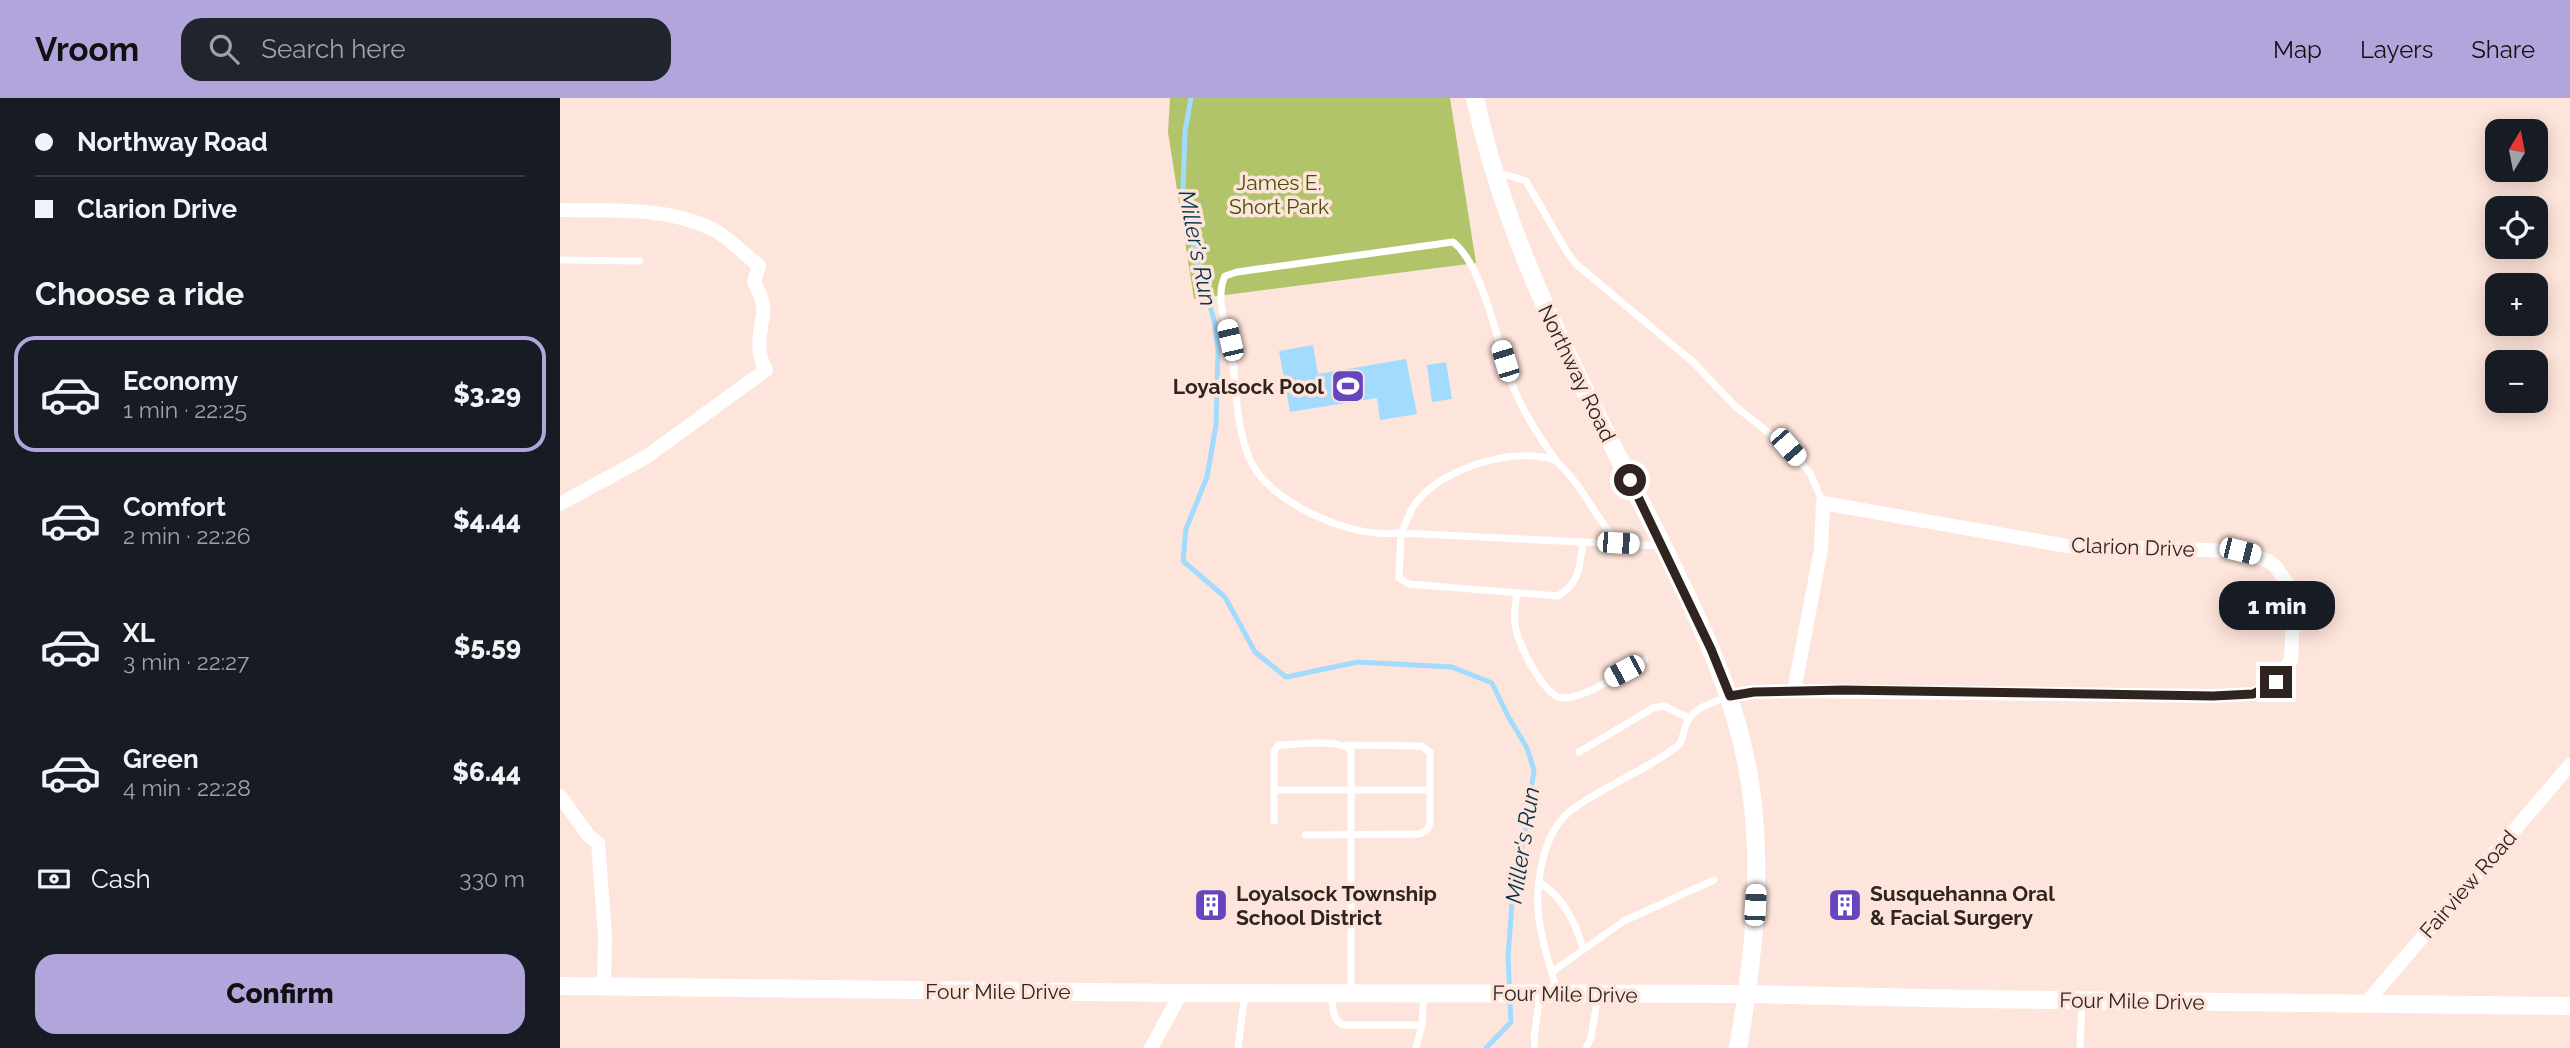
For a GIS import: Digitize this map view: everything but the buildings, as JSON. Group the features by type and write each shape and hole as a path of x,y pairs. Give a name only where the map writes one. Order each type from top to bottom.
{"street":[{"name":"Northway Road","path":"1475,98 1494,171 1539,295 1662,546 1711,649 1730,696 1751,788 1756,830 1756,893 1748,993 1738,1048"},
{"path":"560,210 664,214 689,219 727,238 759,266 754,282 761,296 763,314 757,350 766,370 646,457 560,504"},
{"path":"1794,691 1821,549 1823,503"},
{"name":"Clarion Drive","path":"1730,696 1754,692 1794,691 2213,696 2253,694 2264,690 2281,677 2288,665 2292,653 2289,586 2276,567 2255,555 2208,549 2067,546 1823,503"},
{"name":"Fairview Road","path":"2366,1003 2570,765"},
{"path":"560,796 589,836 598,843 605,935 604,987"},
{"name":"Four Mile Drive","path":"560,986 1181,993 1748,993 2570,1006"},
{"path":"1151,1048 1181,993"}],"lane":[{"path":"1494,171 1526,181 1576,264 1693,362 1735,406 1788,447 1810,473 1823,503"},
{"path":"1618,543 1527,419 1508,374 1475,274 1461,248 1453,242 1237,272 1225,276 1219,288 1230,340 1240,426 1249,457 1262,481 1310,513 1375,533 1662,546"},
{"path":"560,260 640,261"},
{"path":"1555,459 1532,455 1490,460 1439,482 1416,503 1401,533 1399,578 1409,584 1558,596 1571,588 1577,578 1583,542"},
{"path":"1517,593 1514,613 1516,631 1528,660 1547,691 1555,697 1566,698 1582,694 1645,660"},
{"path":"1552,972 1541,930 1540,883 1549,839 1569,813 1680,744 1685,735 1684,727 1698,709 1730,696"},
{"path":"1579,752 1653,708 1664,706 1689,718"},
{"path":"1274,821 1274,752 1278,745 1335,743 1421,746 1430,752 1430,823 1427,830 1419,834 1305,835"},
{"path":"1345,745 1350,750 1351,993"},
{"path":"1274,790 1430,790"},
{"path":"1535,1048 1541,994 1552,972 1624,921 1714,880"},
{"path":"1540,883 1549,888 1574,921 1583,948"},
{"path":"1238,1048 1245,993"},
{"path":"1332,993 1333,1014 1337,1022 1343,1025 1422,1025"},
{"path":"1416,1048 1422,1025 1424,993"},
{"path":"1586,1048 1591,1038 1598,995"},
{"path":"2080,1048 2082,1000"}],"green space":[{"name":"James E. Short Park","path":"1170,98 1450,98 1476,263 1194,299 1168,132"}],"water":[{"name":"Loyalsock Pool","path":"1313,345 1318,374 1406,359 1417,414 1380,420 1377,398 1290,412 1279,351"},
{"path":"1446,362 1452,399 1432,402 1427,365"}],"waterway":[{"name":"Miller's Run","path":"1191,98 1185,131 1183,188 1189,228 1215,324 1218,349 1216,425 1207,477 1186,529 1183,561 1225,597 1255,652 1286,677 1358,662 1452,667 1492,683 1527,748 1534,770 1524,838 1514,876 1508,957 1511,1022 1486,1048"}],"place":[{"name":"Loyalsock Pool","path":"1348,386"},
{"name":"Loyalsock Township School District","path":"1211,905"},
{"name":"Susquehanna Oral & Facial Surgery","path":"1845,905"}],"route":[{"path":"1630,480 1711,649 1730,696 1754,692 1843,690 2213,696 2253,694 2276,682"}]}
